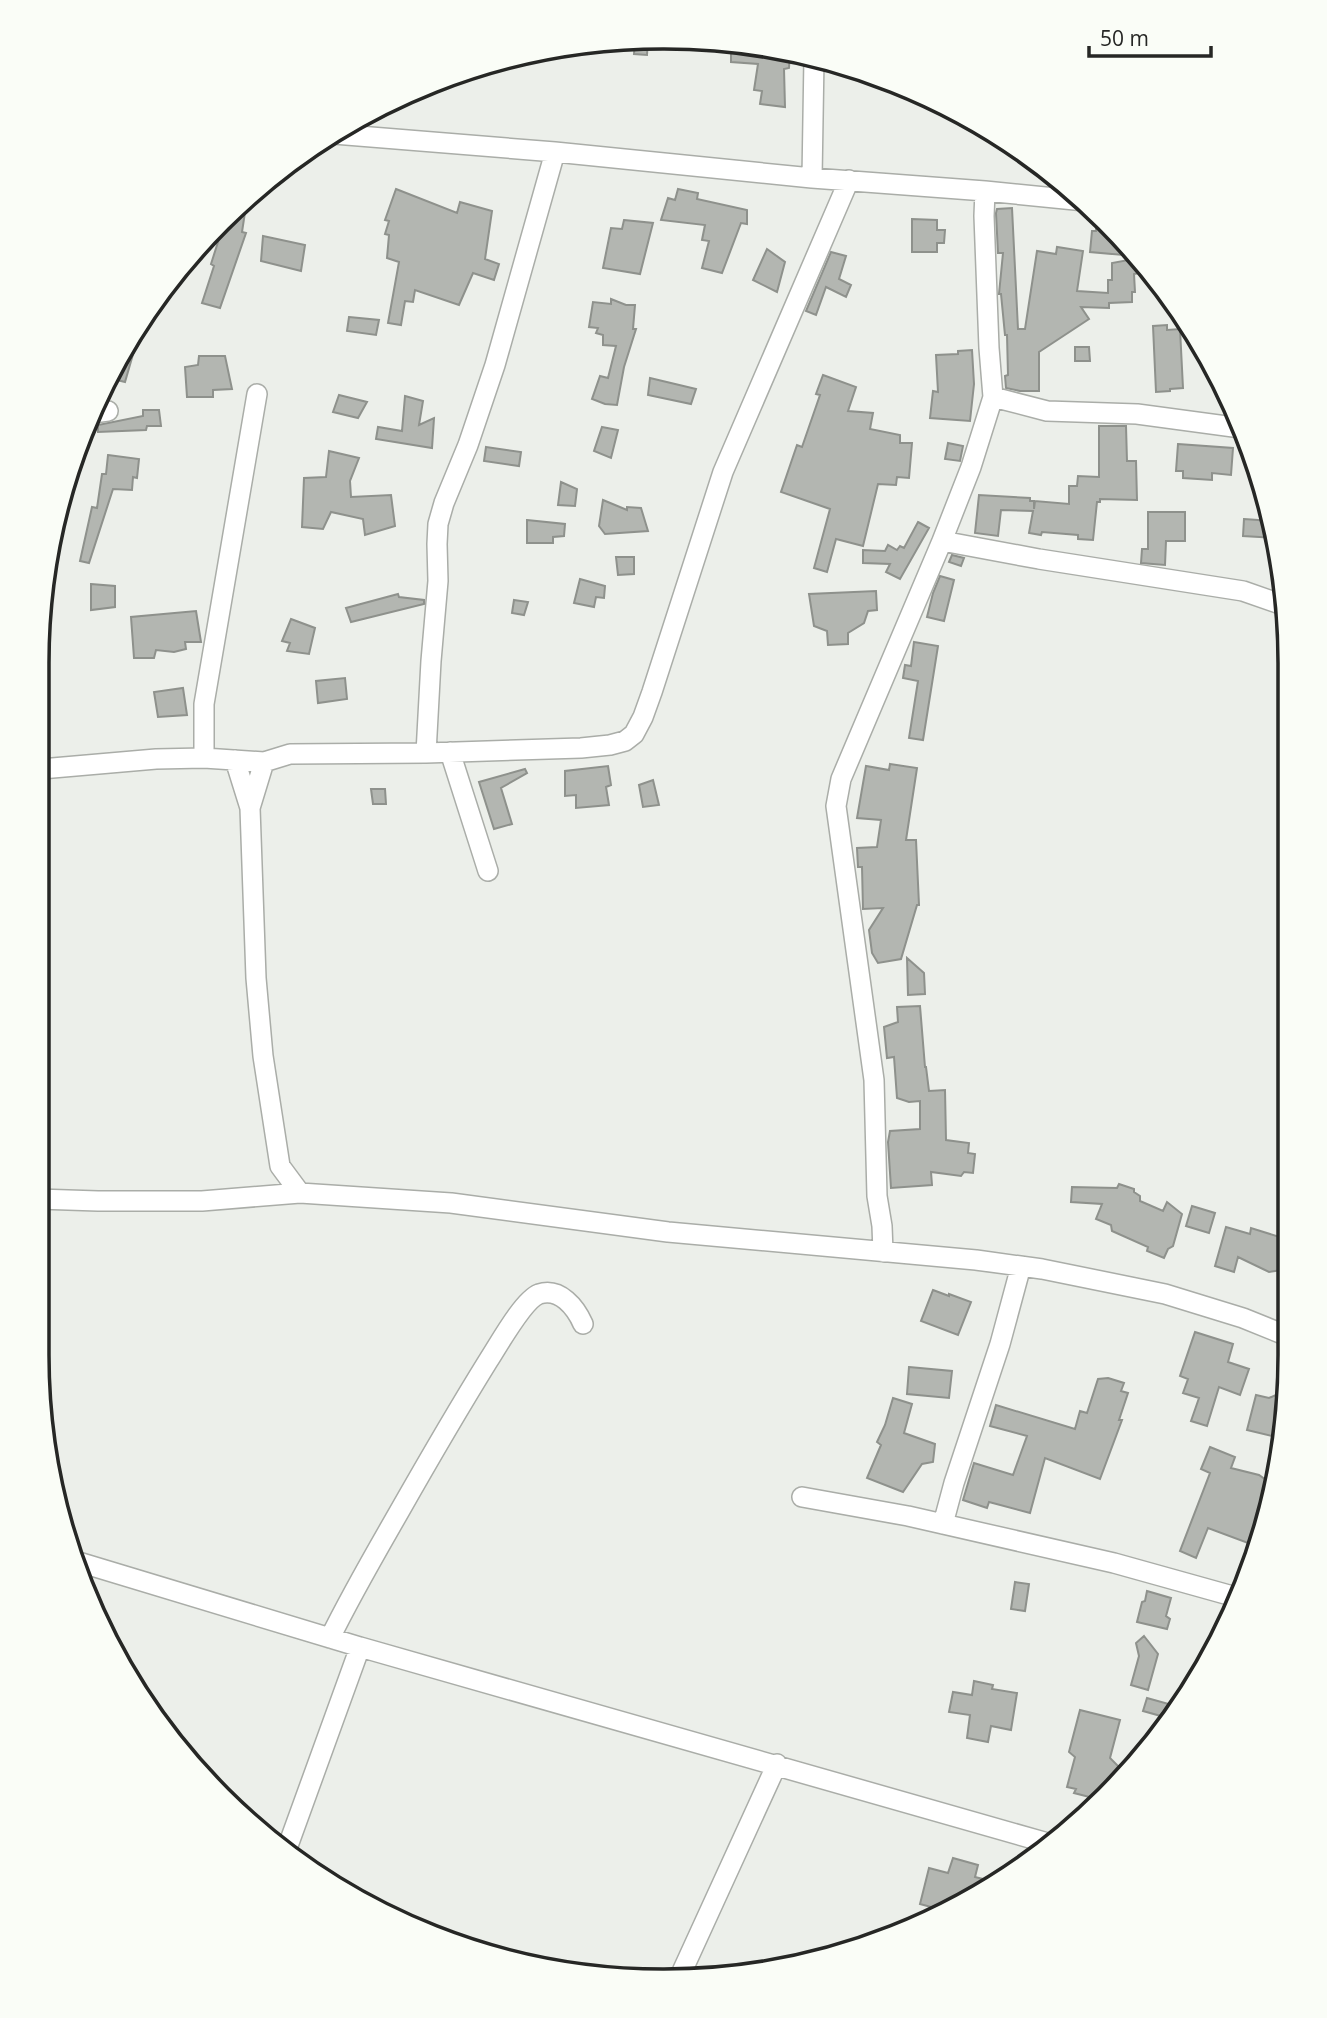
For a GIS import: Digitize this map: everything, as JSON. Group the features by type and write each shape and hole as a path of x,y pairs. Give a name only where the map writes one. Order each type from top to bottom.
{"street":[{"path":"812,178 814,68"},
{"path":"349,135 1067,199"},
{"path":"426,753 438,582 438,524 495,365 555,152"},
{"path":"49,768 156,759 204,758 264,762 290,754 426,753 591,747 625,741 634,734 643,717 723,472 849,180"},
{"path":"883,1252 877,1196 874,1080 836,806 841,779 942,541 971,467 993,397 985,191"},
{"path":"204,758 204,704 257,394"},
{"path":"993,397 1047,411 1137,414 1230,427"},
{"path":"942,541 1039,559 1243,590 1275,602"},
{"path":"450,752 488,871"},
{"path":"234,760 250,808 256,978 280,1166 300,1193"},
{"path":"250,808 264,762"},
{"path":"262,1195 280,1166"},
{"path":"49,1199 202,1201 300,1193 451,1203 668,1232 1021,1266 1165,1294 1243,1318 1278,1332"},
{"path":"943,1524 1000,1344 1021,1266"},
{"path":"330,1638 348,1601 454,1415 515,1319 531,1299 540,1294 551,1293 562,1297 574,1306 583,1324"},
{"path":"802,1497 943,1524 1114,1563 1229,1595"},
{"path":"87,1564 360,1647 1040,1841"},
{"path":"289,1842 360,1647"},
{"path":"683,1969 777,1764"}],"building":[{"path":"647,49 647,55 634,54 634,50"},
{"path":"731,53 789,62 789,68 784,69 785,107 760,104 762,91 754,90 758,64 731,62"},
{"path":"396,189 457,213 460,202 492,211 485,259 499,264 494,280 473,273 459,305 415,290 413,302 405,301 401,325 388,323 399,262 387,258 389,235 385,234 389,221 385,220"},
{"path":"678,189 698,193 697,199 747,210 747,224 741,223 722,273 702,268 709,241 702,240 705,225 661,220 668,198 675,200"},
{"path":"1012,208 1018,329 1025,329 1037,251 1056,254 1057,247 1083,251 1077,291 1108,293 1108,280 1112,280 1112,263 1128,260 1138,273 1134,274 1135,292 1132,292 1132,302 1109,303 1109,308 1081,307 1089,319 1039,352 1039,391 1006,388 1007,335 999,294 1003,253 998,253 997,209"},
{"path":"245,214 242,232 246,233 220,308 202,303 214,266 211,264 219,240"},
{"path":"912,219 937,220 937,230 945,230 944,243 937,243 937,252 912,252"},
{"path":"624,220 653,223 640,274 603,268 611,228 622,229"},
{"path":"1096,227 1123,255 1090,252 1092,231 1096,231"},
{"path":"263,236 305,245 301,271 261,261"},
{"path":"767,249 785,262 777,292 753,280"},
{"path":"831,252 846,256 839,279 851,285 846,297 826,287 816,315 806,311"},
{"path":"611,299 626,305 635,305 633,329 636,329 624,367 617,405 592,399 600,376 608,378 616,346 603,345 603,335 596,333 598,328 589,327 593,302 611,304"},
{"path":"349,317 379,320 376,335 347,331"},
{"path":"1167,325 1167,330 1179,329 1180,331 1183,388 1156,392 1153,326"},
{"path":"1075,347 1089,347 1090,361 1075,361"},
{"path":"972,350 974,384 970,421 930,418 933,391 938,392 936,355"},
{"path":"134,352 125,382 118,380"},
{"path":"199,356 225,356 232,389 213,390 213,397 187,397 185,367 198,365"},
{"path":"823,375 856,387 848,411 873,413 870,429 900,435 900,443 912,443 909,478 897,477 896,485 878,484 863,546 836,539 827,572 814,568 830,509 781,492 797,445 802,447 820,395 816,394"},
{"path":"650,378 696,389 691,404 648,395"},
{"path":"339,395 367,402 358,418 333,412"},
{"path":"405,396 423,401 419,425 434,418 432,448 376,439 378,427 402,431"},
{"path":"143,410 159,410 161,426 147,426 146,430 98,432 98,425 143,416"},
{"path":"1099,426 1126,426 1127,461 1136,461 1137,500 1100,499 1100,502 1097,502 1093,540 1078,539 1078,535 1029,533 1033,511 1001,510 998,536 975,533 979,495 1030,498 1030,501 1034,501 1034,509 1035,501 1069,504 1069,486 1077,486 1078,476 1099,477"},
{"path":"602,427 618,430 611,458 594,451"},
{"path":"948,443 963,446 960,461 945,459"},
{"path":"1178,444 1233,448 1231,475 1212,473 1212,480 1183,478 1183,471 1176,471"},
{"path":"486,447 521,452 519,466 484,461"},
{"path":"329,451 359,458 350,481 351,497 391,495 395,526 365,535 363,519 331,512 323,529 302,527 304,478 326,477"},
{"path":"108,455 139,459 137,478 133,477 132,490 113,489 89,563 80,561 92,507 97,508 102,474 106,474"},
{"path":"561,482 577,489 575,506 558,505"},
{"path":"603,500 627,510 627,507 641,508 648,531 605,534 599,526"},
{"path":"1148,512 1185,512 1185,541 1166,541 1165,565 1141,563 1142,549 1148,549"},
{"path":"1244,519 1261,520 1265,537 1243,536"},
{"path":"527,520 565,524 564,536 553,537 553,543 527,543"},
{"path":"918,522 929,528 900,579 886,572 890,564 863,563 863,550 885,551 888,545 897,550 900,546 904,548"},
{"path":"952,555 964,558 961,566 949,562"},
{"path":"616,557 634,557 634,574 618,575"},
{"path":"940,576 954,580 944,621 927,617"},
{"path":"580,579 605,586 604,598 596,597 594,607 574,603"},
{"path":"91,584 115,586 115,607 91,610"},
{"path":"876,591 877,610 868,611 864,623 848,633 848,644 828,645 827,631 814,626 809,594"},
{"path":"398,594 399,597 424,600 424,604 351,622 346,608"},
{"path":"514,600 528,602 524,615 512,613"},
{"path":"196,611 201,642 185,642 186,649 174,652 156,650 154,658 134,658 131,617"},
{"path":"291,619 315,628 309,654 287,651 290,643 282,641"},
{"path":"914,642 938,646 923,740 909,738 918,681 903,678 905,665 911,666"},
{"path":"345,678 347,699 318,703 316,681"},
{"path":"183,688 187,715 158,717 154,692"},
{"path":"890,764 917,768 906,840 916,840 919,905 901,959 878,963 872,953 869,930 883,908 863,909 862,867 858,867 857,848 877,847 881,820 857,818 866,766 889,770"},
{"path":"608,766 611,785 606,787 609,805 576,808 576,795 565,796 565,771"},
{"path":"525,769 527,773 501,788 512,824 494,829 479,782"},
{"path":"653,780 659,805 643,807 639,785"},
{"path":"371,789 385,789 386,804 373,804"},
{"path":"907,958 924,973 925,994 908,995"},
{"path":"920,1006 929,1091 945,1090 946,1140 969,1143 968,1153 975,1154 973,1173 964,1172 961,1176 931,1172 932,1185 891,1188 888,1142 890,1131 920,1129 920,1101 909,1102 897,1098 894,1057 887,1058 884,1027 898,1022 897,1007"},
{"path":"1119,1184 1134,1189 1140,1196 1140,1201 1163,1211 1167,1202 1182,1214 1173,1246 1168,1249 1164,1258 1147,1251 1148,1247 1112,1231 1111,1225 1096,1219 1102,1204 1071,1202 1072,1187 1117,1188"},
{"path":"1192,1206 1215,1213 1209,1233 1186,1226"},
{"path":"1226,1227 1250,1234 1251,1228 1278,1236 1278,1271 1269,1272 1238,1257 1234,1272 1215,1266"},
{"path":"933,1290 971,1302 958,1335 921,1321"},
{"path":"1195,1332 1233,1344 1228,1362 1249,1369 1240,1395 1219,1387 1207,1426 1191,1421 1199,1398 1183,1393 1188,1379 1180,1376"},
{"path":"909,1367 952,1371 949,1398 907,1394"},
{"path":"1108,1378 1124,1383 1121,1391 1128,1393 1119,1420 1122,1420 1100,1479 1045,1458 1030,1513 989,1502 987,1508 963,1500 974,1463 1013,1475 1027,1436 990,1426 996,1405 1075,1429 1080,1411 1087,1413 1098,1379"},
{"path":"1277,1394 1273,1436 1247,1430 1256,1395 1269,1398"},
{"path":"893,1398 912,1404 904,1433 935,1444 933,1462 922,1464 903,1492 867,1478 881,1445 877,1442"},
{"path":"1210,1447 1235,1457 1231,1468 1259,1475 1265,1479 1248,1543 1208,1528 1196,1558 1180,1551 1210,1473 1201,1469"},
{"path":"1015,1582 1029,1584 1025,1611 1011,1609"},
{"path":"1147,1591 1171,1598 1166,1616 1170,1619 1167,1629 1137,1622"},
{"path":"1144,1636 1158,1654 1148,1690 1131,1685 1139,1656 1136,1643"},
{"path":"974,1681 993,1685 992,1689 1017,1693 1011,1730 991,1726 988,1742 967,1738 970,1715 949,1712 953,1692 972,1695"},
{"path":"1147,1698 1168,1704 1160,1716 1143,1711"},
{"path":"1080,1710 1120,1720 1110,1758 1119,1767 1090,1797 1074,1793 1076,1789 1067,1787 1075,1757 1069,1752"},
{"path":"953,1858 978,1865 975,1877 983,1879 932,1907 920,1904 929,1868 948,1873"}]}
